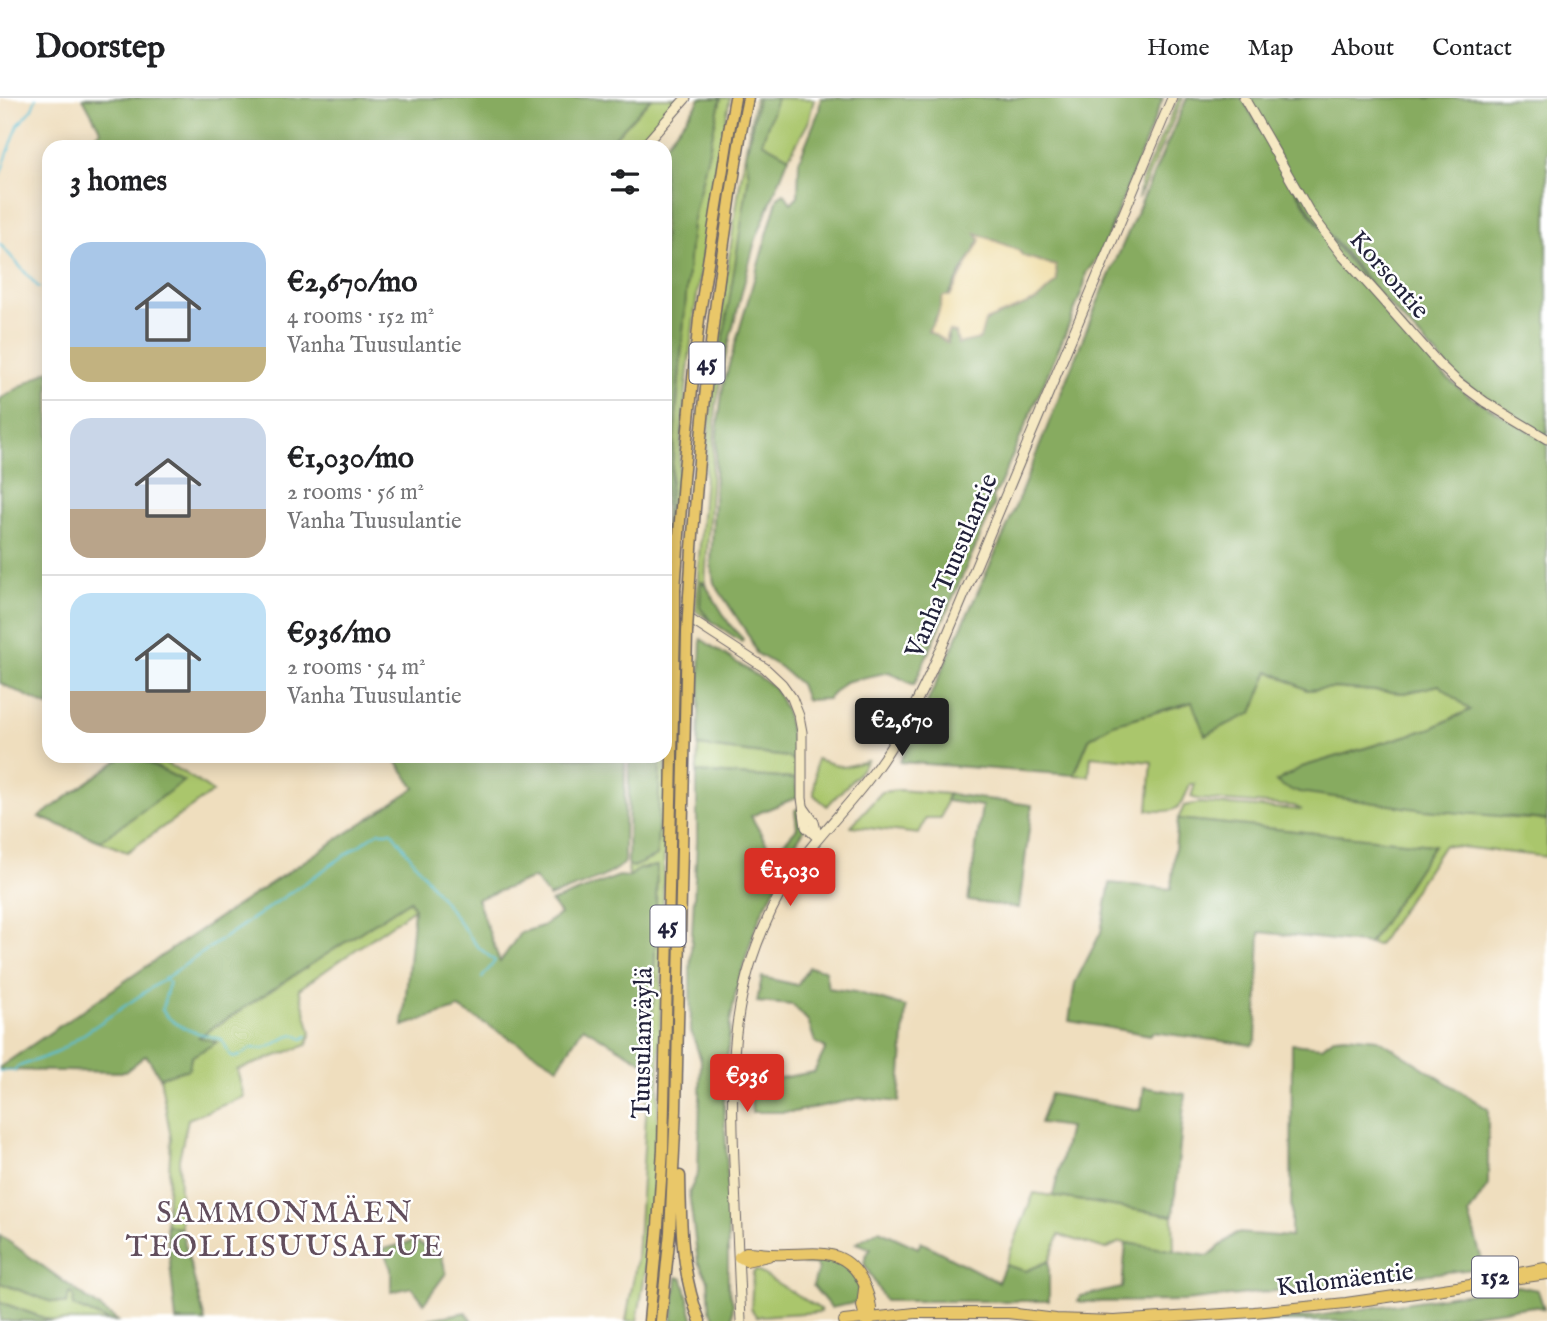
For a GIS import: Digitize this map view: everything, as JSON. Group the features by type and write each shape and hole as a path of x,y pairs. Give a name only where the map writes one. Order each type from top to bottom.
{"highway":[{"name":"Tuusulanväylä","path":"672,757 675,590 683,479 699,319 735,98"},
{"name":"Tuusulanväylä","path":"662,1321 676,1111 689,596 703,400 725,227 748,98"},
{"name":"Tuusulanväylä","path":"649,1321 663,1149 672,763"},
{"path":"676,1111 684,1256 700,1321"},
{"path":"641,1321 658,1226"}],"main road":[{"path":"649,140 685,98"},
{"name":"Vanha Tuusulantie","path":"741,1321 732,1076 741,995 763,929 783,888 818,838 874,772 902,730 919,697 1172,98"},
{"name":"Korsontie","path":"1244,98 1310,213 1360,275 1439,364 1485,402 1547,439"},
{"path":"672,608 765,668 782,684 795,704 802,732 803,807 806,827 818,838"},
{"path":"739,1257 746,1261 772,1254 833,1255 850,1265 864,1285 869,1298 868,1319"},
{"name":"Kulomäentie","path":"1443,1289 1547,1268"},
{"name":"Kulomäentie","path":"844,1321 951,1313 1169,1316 1289,1309 1547,1274"},
{"name":"Kulomäentie","path":"894,1321 951,1313"}],"green space":[{"path":"83,98 651,98 612,140 87,140 101,131"},
{"path":"651,98 679,98 642,140 612,140"},
{"path":"700,98 721,98 692,223 672,464 672,140 669,140"},
{"path":"721,98 730,98 707,226 691,339 672,566 672,464 692,223"},
{"path":"755,98 758,98 746,155 749,175 723,347 727,350 716,405 705,584 702,582 700,608 711,621 696,611 705,482 725,289 744,162"},
{"path":"758,98 777,98 762,142 789,157 755,241 727,350 722,347 749,175 746,155"},
{"path":"777,98 814,99 808,123 789,157 762,142"},
{"path":"821,98 1163,98 1100,255 1086,273 1084,286 1068,327 998,489 992,496 994,505 914,685 889,672 845,682 828,699 806,700 800,684 780,667 756,653 749,636 714,583 711,565 717,432 723,386 778,197 784,193 791,203 798,196 799,161 819,111","holes":["977,234 1018,250 1023,256 1056,266 1057,282 1037,300 956,333 948,331 948,342 928,331 980,240"]},
{"path":"1179,98 1183,98 1138,199 1141,182"},
{"path":"1187,98 1242,98 1310,214 1441,373 1466,394 1547,441 1547,820 1424,810 1292,791 1276,782 1302,767 1432,728 1470,710 1439,685 1405,693 1333,688 1307,690 1269,671 1252,713 1205,735 1192,702 1113,724 1089,739 1074,775 900,762 1005,532 1096,306"},
{"path":"1245,98 1547,98 1547,436 1488,401 1461,381 1379,294 1311,213"},
{"path":"42,374 42,704 0,683 0,399"},
{"path":"701,582 705,584 730,625 743,639 742,642 711,621 700,608"},
{"path":"701,639 774,687 786,710 796,762 788,757 698,746"},
{"path":"1269,671 1307,690 1333,688 1405,693 1440,685 1471,709 1432,728 1302,767 1277,782 1512,818 1547,820 1547,857 1444,845 1378,945 1369,944 1434,845 1178,819 1184,806 1200,803 1302,810 1294,806 1197,799 1191,797 1195,784 1190,784 1184,800 1176,808 1165,811 1148,810 1152,762 1091,756 1089,776 1074,775 1089,739 1113,724 1193,702 1205,735"},
{"path":"698,746 788,757 796,762 795,779 697,772"},
{"path":"816,759 844,767 867,761 827,806 814,795"},
{"path":"114,763 148,763 184,781 100,841 39,817"},
{"path":"148,763 165,763 213,792 127,852 100,841 183,781"},
{"path":"397,763 625,763 624,862 619,867 601,877 549,897 534,878 477,899 500,962 520,933 542,926 560,914 551,902 619,876 629,877 639,869 657,866 654,991 648,1065 583,1027 558,1067 459,1008 403,1026 414,909 410,900 199,1037 217,1042 191,1057 189,1069 160,1077 146,1055 125,1072 0,1070 0,1067 176,946 415,788"},
{"path":"629,763 660,764 657,856 633,867 628,865"},
{"path":"652,763 666,763 657,1154 650,1238 637,1321 626,1321 637,1258 654,991 657,866 639,869 629,877 628,865 633,867 660,764"},
{"path":"697,772 795,779 798,797 751,816 773,855 797,828 795,810 799,808 804,830 785,859 785,870 753,935 736,991 730,1023 724,1103 728,1186 728,1286 733,1303 732,1321 717,1321 710,1310 708,1280 698,1262 689,1193 698,1173 701,1060 691,1031 690,971 697,841"},
{"path":"898,790 948,794 941,818 926,818 919,834 851,826 882,792"},
{"path":"948,794 1032,805 1019,908 968,901 982,806 946,801"},
{"path":"1178,819 1434,845 1369,944 1260,932 1256,1040 1252,1045 1152,1032 1151,1035 1069,1021 1075,983 1101,932 1110,883 1171,889"},
{"path":"410,900 414,909 299,989 311,1032 307,1045 237,1070 244,1097 188,1119 179,1159 181,1229 166,1224 171,1138 160,1077 189,1069 191,1057 216,1042 198,1038"},
{"path":"809,967 825,970 828,988 855,992 906,1007 899,1102 861,1098 794,1112 752,1112 750,1083 814,1072 826,1048 815,1042 808,1021 793,1005 757,1002 762,977 797,985"},
{"path":"1335,1037 1378,1039 1488,1109 1488,1185 1469,1214 1484,1268 1185,1301 1078,1302 1080,1296 1122,1288 1126,1243 1208,1256 1236,1233 1291,1237 1292,1044 1322,1047"},
{"path":"1144,1087 1185,1094 1173,1216 1053,1196 1069,1127 1040,1123 1050,1094 1141,1110"},
{"path":"1034,1193 1173,1216 1174,1251 1120,1242 1106,1249 1059,1235 1049,1261 1026,1271 1005,1265"},
{"path":"166,1224 181,1229 205,1321 176,1321"},
{"path":"879,1230 918,1248 921,1242 998,1282 1005,1265 1026,1271 1049,1261 1049,1301 885,1301 864,1263 871,1249 856,1243"},
{"path":"0,1235 118,1321 109,1321 73,1306 74,1295 69,1293 67,1304 49,1301 0,1283"},
{"path":"416,1241 442,1257 446,1273 424,1303 412,1287 391,1292 391,1269 383,1249"},
{"path":"804,1258 827,1259 846,1268 858,1285 859,1302 831,1308 813,1286 818,1269 816,1265 803,1264"},
{"path":"756,1270 821,1312 757,1317 751,1309 753,1273"},
{"path":"677,1277 683,1279 694,1321 672,1321"},
{"path":"0,1283 49,1301 66,1304 68,1293 74,1295 74,1306 109,1321 52,1321 0,1302"},
{"path":"1517,1286 1538,1290 1544,1309 1535,1306 1421,1321 1249,1321 1310,1317"},
{"path":"0,1302 52,1321 0,1321"},
{"path":"466,1312 472,1321 425,1321 428,1319"}],"sand":[{"path":"976,233 1018,250 1023,256 1056,266 1057,281 1037,300 985,321 980,339 958,344 956,333 949,331 946,337 948,343 928,331 937,317 943,296 950,296 980,240"}],"waterway":[{"path":"0,175 18,125 31,111 36,98"},
{"path":"0,244 39,288"},
{"path":"0,1071 14,1071 17,1067 56,1053 379,832 392,832 477,946 495,961 482,978"},
{"path":"164,978 169,983 162,1010 167,1016 188,1030 221,1039 231,1057 252,1048 269,1047 294,1034 303,1039 307,1036"}],"district":[{"name":"SAMMONMÄEN TEOLLISUUSALUE","path":"285,1231"}]}
